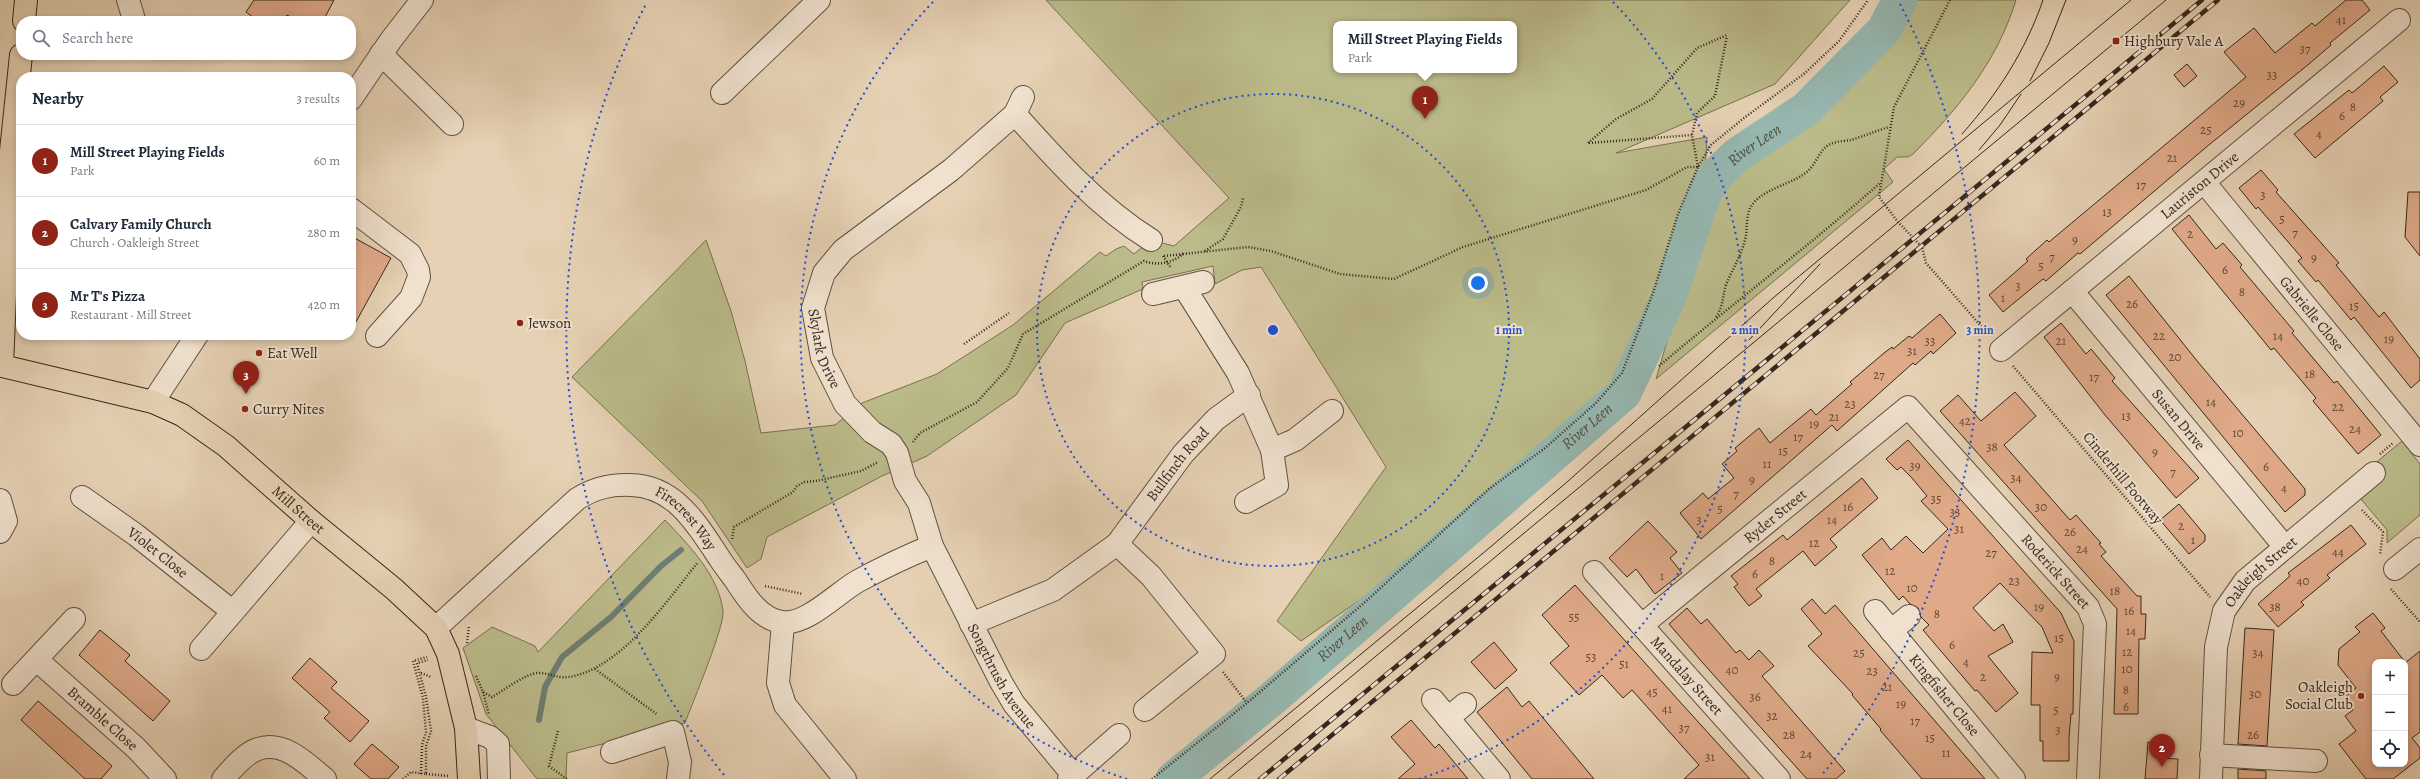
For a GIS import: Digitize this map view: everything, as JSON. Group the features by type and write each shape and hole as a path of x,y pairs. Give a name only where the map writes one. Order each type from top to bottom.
{"main road":[{"path":"24,16 26,0"},
{"path":"20,72 21,60"},
{"path":"1,368 16,151"},
{"name":"Mill Street","path":"1,368 153,402 201,427 226,446 311,521 394,589 436,628 439,655 466,728 469,779"}],"street":[{"path":"128,0 133,16"},
{"path":"356,92 381,54 422,0"},
{"path":"722,93 819,0"},
{"name":"Lauriston Drive","path":"2000,349 2399,20"},
{"path":"381,54 452,124"},
{"name":"Skylark Drive","path":"932,546 919,503 905,481 900,460 894,448 872,432 845,404 822,358 813,308 824,273 843,250 951,170 1019,106 1052,156 1123,222 1151,240"},
{"name":"Gabrielle Close","path":"2204,182 2414,438"},
{"path":"356,213 410,254 418,270 419,277 411,298 377,336"},
{"path":"1152,294 1194,285 1249,395 1272,450 1277,485 1246,502"},
{"name":"Susan Drive","path":"2072,291 2285,547"},
{"path":"153,402 194,340"},
{"name":"Bullfinch Road","path":"972,624 1054,590 1116,544 1183,454 1216,419 1249,395"},
{"name":"Ryder Street","path":"1642,625 1908,407"},
{"name":"Roderick Street","path":"1908,407 2088,607 2095,624 2088,779"},
{"path":"1272,450 1295,440 1332,411"},
{"name":"Oakleigh Street","path":"2211,779 2216,647 2224,611 2245,581 2374,473"},
{"name":"Firecrest Way","path":"436,628 577,499 602,486 638,485 664,493 678,504 696,522 757,610 771,619 783,623"},
{"name":"Violet Close","path":"82,497 136,535 232,611"},
{"path":"0,500 6,521 0,532"},
{"path":"201,649 232,611 311,521"},
{"path":"1116,544 1151,576 1214,654 1145,710"},
{"path":"839,777 785,705 778,683 783,623 794,622 806,617 857,582 932,546"},
{"name":"Songthrush Avenue","path":"932,546 1001,682 1014,704 1071,777 1119,735"},
{"path":"2388,572 2420,549"},
{"name":"Mandalay Street","path":"1594,572 1779,779"},
{"name":"Kingfisher Close","path":"1875,611 2014,779"},
{"path":"1891,631 1909,616"},
{"path":"13,684 38,660 74,619"},
{"name":"Bramble Close","path":"38,660 136,748 165,779"},
{"path":"1433,700 1498,779"},
{"path":"1448,718 1465,704"},
{"path":"466,728 490,737 498,744 498,779"},
{"path":"612,752 673,732 680,762 678,779"},
{"path":"223,779 240,762 258,749 278,747 296,755 325,779"},
{"path":"2211,755 2316,760"}],"path":[{"path":"1152,779 1248,703 1364,603 1489,489 1545,448 1596,403 1622,373 1653,293 1678,214 1698,167 1711,146 1805,73 1839,41 1868,0"},
{"path":"1659,366 1715,319 1821,236 1880,183 1889,127 1894,107 1950,0"},
{"path":"1692,135 1588,143 1616,120 1652,99 1697,48 1727,35 1715,96 1696,113 1692,135 1698,167"},
{"path":"1715,319 1723,306 1724,290 1731,272 1740,257 1746,238 1746,222 1752,205 1766,194 1809,170 1824,148 1833,143 1852,140 1866,133 1889,127"},
{"path":"912,442 920,433 977,402 1008,368 1023,334 1144,261 1155,265 1177,260 1183,254 1248,247 1271,251 1340,274 1394,280 1422,264 1462,247 1646,190 1686,167 1698,167"},
{"name":"Cinderhill Footway","path":"1880,183 1878,197 1922,247 1926,263 2204,591 2224,611"},
{"path":"1204,252 1223,238 1241,207 1243,198"},
{"path":"1151,240 1166,262 1194,285"},
{"path":"964,344 1009,313"},
{"path":"2374,473 2370,461 2414,438"},
{"path":"2348,496 2383,532 2388,572 2420,622"},
{"path":"734,578 785,591 834,598"},
{"path":"1214,654 1216,663 1248,703"},
{"path":"421,774 422,745 426,732 423,698 413,661 439,655"},
{"path":"403,779 411,772 426,774 426,746 431,731 426,697 418,663 439,655"},
{"path":"595,669 662,718 673,732"},
{"path":"476,673 483,692 492,697 536,673 546,674 556,678"},
{"path":"558,731 549,766 567,779"}],"shaded area":[{"path":"1046,0 1850,0 1775,84 1616,153 1707,137 1705,173 1627,395 1453,535 1301,641 1277,621 1386,467 1261,267 1242,270 1215,284 1213,266 1142,282 1143,289 1065,323 1016,395 927,456 882,476 767,537 761,559 747,568 702,501 572,377 706,240 731,311 745,361 761,433 835,425 862,403 937,374 1013,325 1100,252 1106,256 1116,249 1124,246 1134,254 1151,240 1174,246 1229,198"},
{"path":"1890,0 2016,0 2008,23 1998,44 1987,64 1960,102 1930,137 1913,154 1908,157 1897,157 1884,169 1893,182 1656,379 1710,193 1720,172 1731,159 1816,97 1853,61"},
{"path":"2402,441 2420,464 2420,515 2387,543 2387,530 2360,498 2373,465"},
{"path":"665,520 702,562 716,586 723,611 714,648 685,723 567,753 566,779 537,779 486,714 463,648 492,627 535,646 538,652"}],"building":[{"path":"254,0 334,0 326,16 251,16 246,12"},
{"path":"2346,0 2362,0 2370,10 2330,43 2331,45 2309,64 2210,144 2080,254 2078,253 2046,281 2043,279 2003,312 1989,295 2028,261 2026,259 2047,240 2049,242 2246,77 2224,52 2254,28 2275,53 2312,23 2315,26"},
{"path":"2187,64 2197,76 2184,87 2174,75"},
{"path":"2384,66 2398,82 2380,97 2383,101 2315,158 2294,134 2349,90 2352,93"},
{"path":"2261,170 2278,190 2276,192 2339,263 2336,265 2379,317 2384,312 2420,359 2420,380 2411,388 2354,317 2351,320 2318,280 2316,282 2298,261 2302,258 2258,207 2256,209 2239,188"},
{"path":"2408,192 2420,192 2420,256 2405,237"},
{"path":"2189,215 2216,249 2223,243 2242,265 2240,267 2294,331 2292,333 2334,383 2337,381 2381,435 2358,454 2313,401 2316,398 2274,348 2271,350 2172,229"},
{"path":"356,239 391,258 356,322"},
{"path":"2129,276 2198,362 2305,489 2305,495 2285,512 2106,295"},
{"path":"1940,314 1956,333 1933,354 1931,351 1915,365 1913,363 1837,431 1832,425 1701,539 1680,513 1703,493 1708,499 1734,478 1722,464 1737,451 1735,448 1759,428 1770,443 1811,409 1816,415 1852,384 1850,382 1884,353 1892,347 1893,349 1909,336 1912,338"},
{"path":"2061,323 2086,354 2091,349 2115,378 2112,381 2199,478 2176,498 2105,415 2044,337"},
{"path":"2015,392 2036,416 2004,445 2070,520 2076,515 2101,543 2099,544 2106,552 2101,556 2137,596 2141,596 2141,614 2146,614 2145,639 2139,639 2138,714 2114,714 2117,609 1940,411 1958,395 1981,421"},
{"path":"1908,440 2061,613 2074,641 2073,714 2071,714 2069,737 2069,761 2043,761 2043,741 2040,741 2040,705 2031,705 2032,652 2053,653 2042,627 2000,583 1973,608 1994,631 2003,624 2013,642 1988,656 2018,693 1996,712 1977,690 1975,691 1923,630 1929,625 1921,617 1918,608 1910,604 1903,596 1899,600 1862,555 1882,538 1891,550 1906,536 1923,553 1948,529 1921,501 1927,496 1912,478 1901,467 1897,470 1886,459"},
{"path":"1862,478 1878,498 1830,539 1837,547 1815,566 1803,551 1756,589 1762,596 1749,606 1734,587 1738,584 1731,576 1783,535 1787,540"},
{"path":"2179,504 2205,535 2205,541 2189,554 2160,520"},
{"path":"1648,521 1677,552 1670,558 1682,573 1655,594 1636,569 1627,577 1609,558"},
{"path":"2351,525 2366,544 2327,575 2330,578 2301,602 2304,605 2278,627 2258,604 2290,576 2288,573"},
{"path":"1575,585 1750,779 1684,779 1699,765 1632,690 1623,698 1602,675 1579,695 1550,663 1569,646 1542,615"},
{"path":"1812,599 1825,614 1835,605 1985,779 1922,779 1880,730 1881,729 1852,695 1853,694 1808,646 1822,634 1801,609"},
{"path":"1687,608 1701,624 1707,619 1736,653 1740,650 1749,660 1759,650 1774,666 1762,676 1845,771 1836,779 1807,779 1669,624"},
{"name":"Oakleigh Social Club","path":"2373,613 2385,628 2381,631 2403,659 2372,659 2372,767 2408,767 2408,661 2420,651 2420,732 2412,738 2420,748 2420,758 2393,779 2366,779 2339,744 2356,731 2345,716 2353,710 2344,698 2356,688 2338,665 2339,649 2360,632 2355,627"},
{"path":"2245,628 2274,630 2267,746 2238,744"},
{"path":"100,630 130,655 125,661 170,701 153,721 79,655"},
{"path":"1494,642 1517,670 1495,689 1471,662"},
{"path":"310,658 337,682 331,688 369,721 350,742 324,718 330,712 292,678"},
{"path":"1507,687 1522,707 1529,701 1594,779 1532,779 1477,712"},
{"path":"38,701 112,766 101,779 85,779 21,720"},
{"path":"1411,720 1435,748 1439,744 1468,779 1398,779 1415,764 1391,737"},
{"path":"2148,742 2163,743 2162,758 2178,759 2177,779 2145,779"},
{"path":"372,744 399,767 388,779 371,779 354,764"},
{"path":"2238,769 2266,771 2266,779 2238,779"}],"waterway":[{"name":"River Leen","path":"1173,779 1274,697 1624,393 1669,297 1705,191 1718,173 1738,154 1806,109 1884,30 1900,0"},
{"path":"539,720 545,687 562,657 611,617 661,566 681,550"}],"tram line":[{"path":"1962,134 1999,88 2028,37 2043,0"},
{"path":"2030,81 2049,43 2066,0"},
{"path":"1210,779 1488,549 1567,482 1773,298 2131,0"},
{"path":"1228,779 2166,0"},
{"path":"1979,150 2000,125 2021,94"},
{"path":"1749,340 1820,264"}],"railway":[{"path":"1260,779 2202,0"},
{"path":"1279,779 2218,0"}],"place":[{"name":"Highbury Vale A","path":"2116,41"},
{"name":"Mill Street Playing Fields","path":"1425,119"},
{"name":"Jewson","path":"520,323"},
{"name":"Eat Well","path":"259,353"},
{"name":"Mr T's Pizza","path":"246,394"},
{"name":"Curry Nites","path":"245,409"},
{"name":"Oakleigh Social Club","path":"2361,696"},
{"name":"Calvary Family Church","path":"2162,767"}]}
